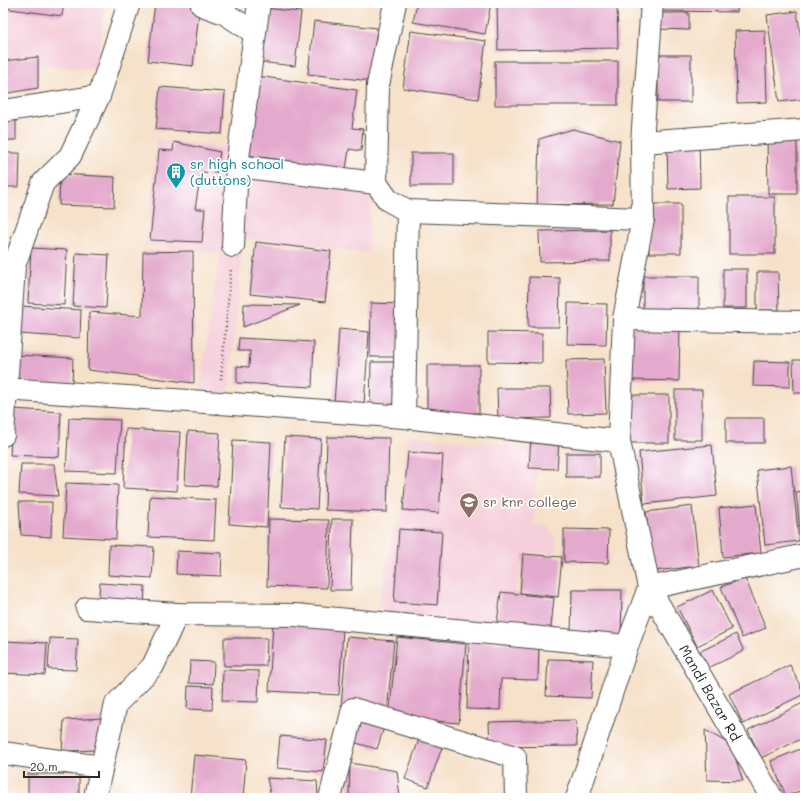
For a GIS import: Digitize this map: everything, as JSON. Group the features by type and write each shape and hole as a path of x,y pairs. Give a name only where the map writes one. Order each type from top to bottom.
{"street":[{"path":"3,435 14,266 43,183 70,156 99,96 129,3"},
{"path":"233,246 238,166 259,3"},
{"path":"395,3 378,85 376,183 388,200 408,211 643,219"},
{"path":"577,798 627,646 649,588 619,440 624,319 643,219 642,142 652,3"},
{"path":"202,5 224,13 255,32"},
{"path":"3,112 99,96"},
{"path":"642,142 805,130"},
{"path":"238,166 376,183"},
{"path":"404,417 408,211"},
{"path":"624,319 805,322"},
{"path":"5,389 404,417 619,440"},
{"path":"649,588 805,555"},
{"name":"Mandi Bazar Rd","path":"649,588 772,798"},
{"path":"87,608 177,614 295,615 627,646"},
{"path":"97,798 96,792 101,767 116,704 153,666 177,614"},
{"path":"330,798 353,709 515,757 516,798"},
{"path":"3,753 101,767"}],"path":[{"path":"220,403 233,246"}],"shaded area":[{"path":"3,3 105,3 98,70 3,61"},
{"path":"156,139 226,147 231,173 371,190 369,253 243,238 229,397 199,393 220,253 146,245"},
{"path":"407,436 540,448 534,525 547,525 556,538 557,552 523,554 508,626 376,616 393,532 401,520"}],"building":[{"path":"3,3 64,3 62,16 3,8"},
{"path":"155,3 200,3 193,66 148,61"},
{"path":"417,3 491,3 485,34 413,22"},
{"path":"497,3 617,3 618,48 498,50"},
{"path":"662,3 738,3 737,12 662,11"},
{"path":"256,7 301,12 295,66 250,61"},
{"path":"797,11 805,66 805,99 779,102 767,15"},
{"path":"658,13 689,13 689,30 658,29"},
{"path":"314,21 377,28 371,81 308,74"},
{"path":"765,30 767,102 737,103 735,31"},
{"path":"411,31 486,41 478,99 403,88"},
{"path":"658,55 691,55 691,102 658,102"},
{"path":"38,57 38,88 3,94 3,61"},
{"path":"495,61 618,61 618,105 495,105"},
{"path":"257,76 357,90 352,128 363,129 361,151 349,149 346,169 246,155"},
{"path":"160,87 225,92 222,134 156,129"},
{"path":"3,119 16,119 16,140 3,140"},
{"path":"573,129 620,141 613,204 537,205 539,139"},
{"path":"767,136 797,136 797,194 768,194"},
{"path":"803,136 805,136 805,213 803,213"},
{"path":"667,139 699,139 700,188 668,189"},
{"name":"sr high school (duttons)","path":"174,142 220,152 216,173 201,172 195,209 205,209 202,242 150,240 159,150 173,151"},
{"path":"3,153 20,153 19,187 3,187"},
{"path":"411,153 454,153 454,186 411,186"},
{"path":"60,174 115,177 114,207 59,205"},
{"path":"729,197 775,197 775,254 729,254"},
{"path":"648,204 681,204 681,253 649,253"},
{"path":"610,230 610,261 540,262 539,231"},
{"path":"256,242 331,251 325,302 250,294"},
{"path":"31,248 67,250 64,305 28,303"},
{"path":"193,251 194,383 88,370 89,312 142,316 143,252"},
{"path":"76,253 109,255 106,308 73,306"},
{"path":"723,269 747,269 747,308 723,308"},
{"path":"757,272 778,272 779,310 757,310"},
{"path":"643,276 699,276 699,313 643,313"},
{"path":"529,277 560,278 559,327 528,327"},
{"path":"371,303 403,304 403,357 370,357"},
{"path":"568,303 607,304 606,345 567,344"},
{"path":"244,304 300,305 243,327"},
{"path":"20,306 81,310 80,338 18,334"},
{"path":"631,327 680,327 679,381 630,380"},
{"path":"339,329 369,332 364,405 334,404"},
{"path":"488,332 542,333 542,363 488,362"},
{"path":"239,338 314,342 312,387 237,383 237,366 249,367 250,351 238,351"},
{"path":"15,355 73,358 72,384 14,381"},
{"path":"604,359 606,413 568,414 566,360"},
{"path":"793,360 805,360 805,393 794,393"},
{"path":"754,361 790,362 790,387 753,386"},
{"path":"371,362 399,362 398,411 370,411"},
{"path":"427,365 479,365 479,413 427,413"},
{"path":"497,388 550,388 551,418 498,419"},
{"path":"675,390 702,390 702,440 675,440"},
{"path":"630,395 669,395 669,443 630,443"},
{"path":"13,409 61,412 59,457 10,455"},
{"path":"69,418 120,420 117,473 66,471"},
{"path":"726,418 764,418 764,443 726,443"},
{"path":"126,429 180,432 177,491 123,488"},
{"path":"188,431 220,433 217,486 185,485"},
{"path":"285,437 321,439 317,509 281,507"},
{"path":"327,437 389,438 387,512 325,510"},
{"path":"531,438 559,441 557,469 529,468"},
{"path":"233,440 271,442 267,527 229,524"},
{"path":"712,445 717,496 644,504 639,452"},
{"path":"408,452 443,455 439,513 403,510"},
{"path":"566,453 600,453 600,477 566,477"},
{"path":"21,464 54,464 58,496 19,494"},
{"path":"791,466 799,541 765,545 757,470"},
{"path":"66,483 118,485 116,539 63,536"},
{"path":"805,491 805,539 801,540 796,492"},
{"path":"150,496 216,500 214,540 148,537"},
{"path":"19,502 52,502 51,537 21,535"},
{"path":"756,504 761,553 723,557 719,508"},
{"path":"692,506 699,566 654,571 646,512"},
{"path":"269,519 329,520 327,588 267,586"},
{"path":"332,519 353,519 351,590 330,590"},
{"path":"399,529 442,532 437,605 394,602"},
{"path":"564,529 609,530 608,563 564,562"},
{"path":"109,545 154,547 152,578 108,575"},
{"path":"177,551 222,553 221,576 176,574"},
{"path":"523,554 562,557 558,597 520,593"},
{"path":"745,578 766,628 742,638 721,587"},
{"path":"100,583 145,586 144,609 98,607"},
{"path":"572,590 622,590 621,640 571,639"},
{"path":"713,590 732,629 697,646 677,607"},
{"path":"501,592 554,598 550,636 496,630"},
{"path":"273,624 343,628 339,695 269,691"},
{"path":"736,634 744,651 706,669 697,653"},
{"path":"347,637 394,641 387,711 341,707"},
{"path":"397,637 466,644 459,723 389,717"},
{"path":"50,638 78,639 76,670 48,669"},
{"path":"224,638 267,638 266,666 224,666"},
{"path":"3,641 47,643 45,675 3,673"},
{"path":"469,642 539,644 538,680 501,679 500,710 467,709"},
{"path":"548,659 593,660 591,698 546,696"},
{"path":"190,661 214,662 213,684 189,683"},
{"path":"790,665 804,694 743,724 729,694"},
{"path":"223,670 259,671 258,702 222,701"},
{"path":"188,686 213,687 212,710 187,709"},
{"path":"805,702 805,737 761,758 748,730"},
{"path":"355,711 386,721 377,749 346,740"},
{"path":"104,718 100,750 62,751 64,720"},
{"path":"576,720 577,746 490,747 489,722"},
{"path":"705,730 731,745 743,781 707,780"},
{"path":"422,731 445,739 428,787 405,779"},
{"path":"280,736 327,740 323,772 277,768"},
{"path":"805,747 805,789 786,796 771,761"},
{"path":"194,755 246,760 243,798 190,798"},
{"path":"350,763 397,771 400,798 359,798 349,796"},
{"path":"28,774 79,774 79,798 28,798"},
{"path":"267,778 317,781 318,798 271,798"}],"place":[{"name":"sr high school (duttons)","path":"176,189"},
{"name":"sr knr college","path":"469,519"}]}
